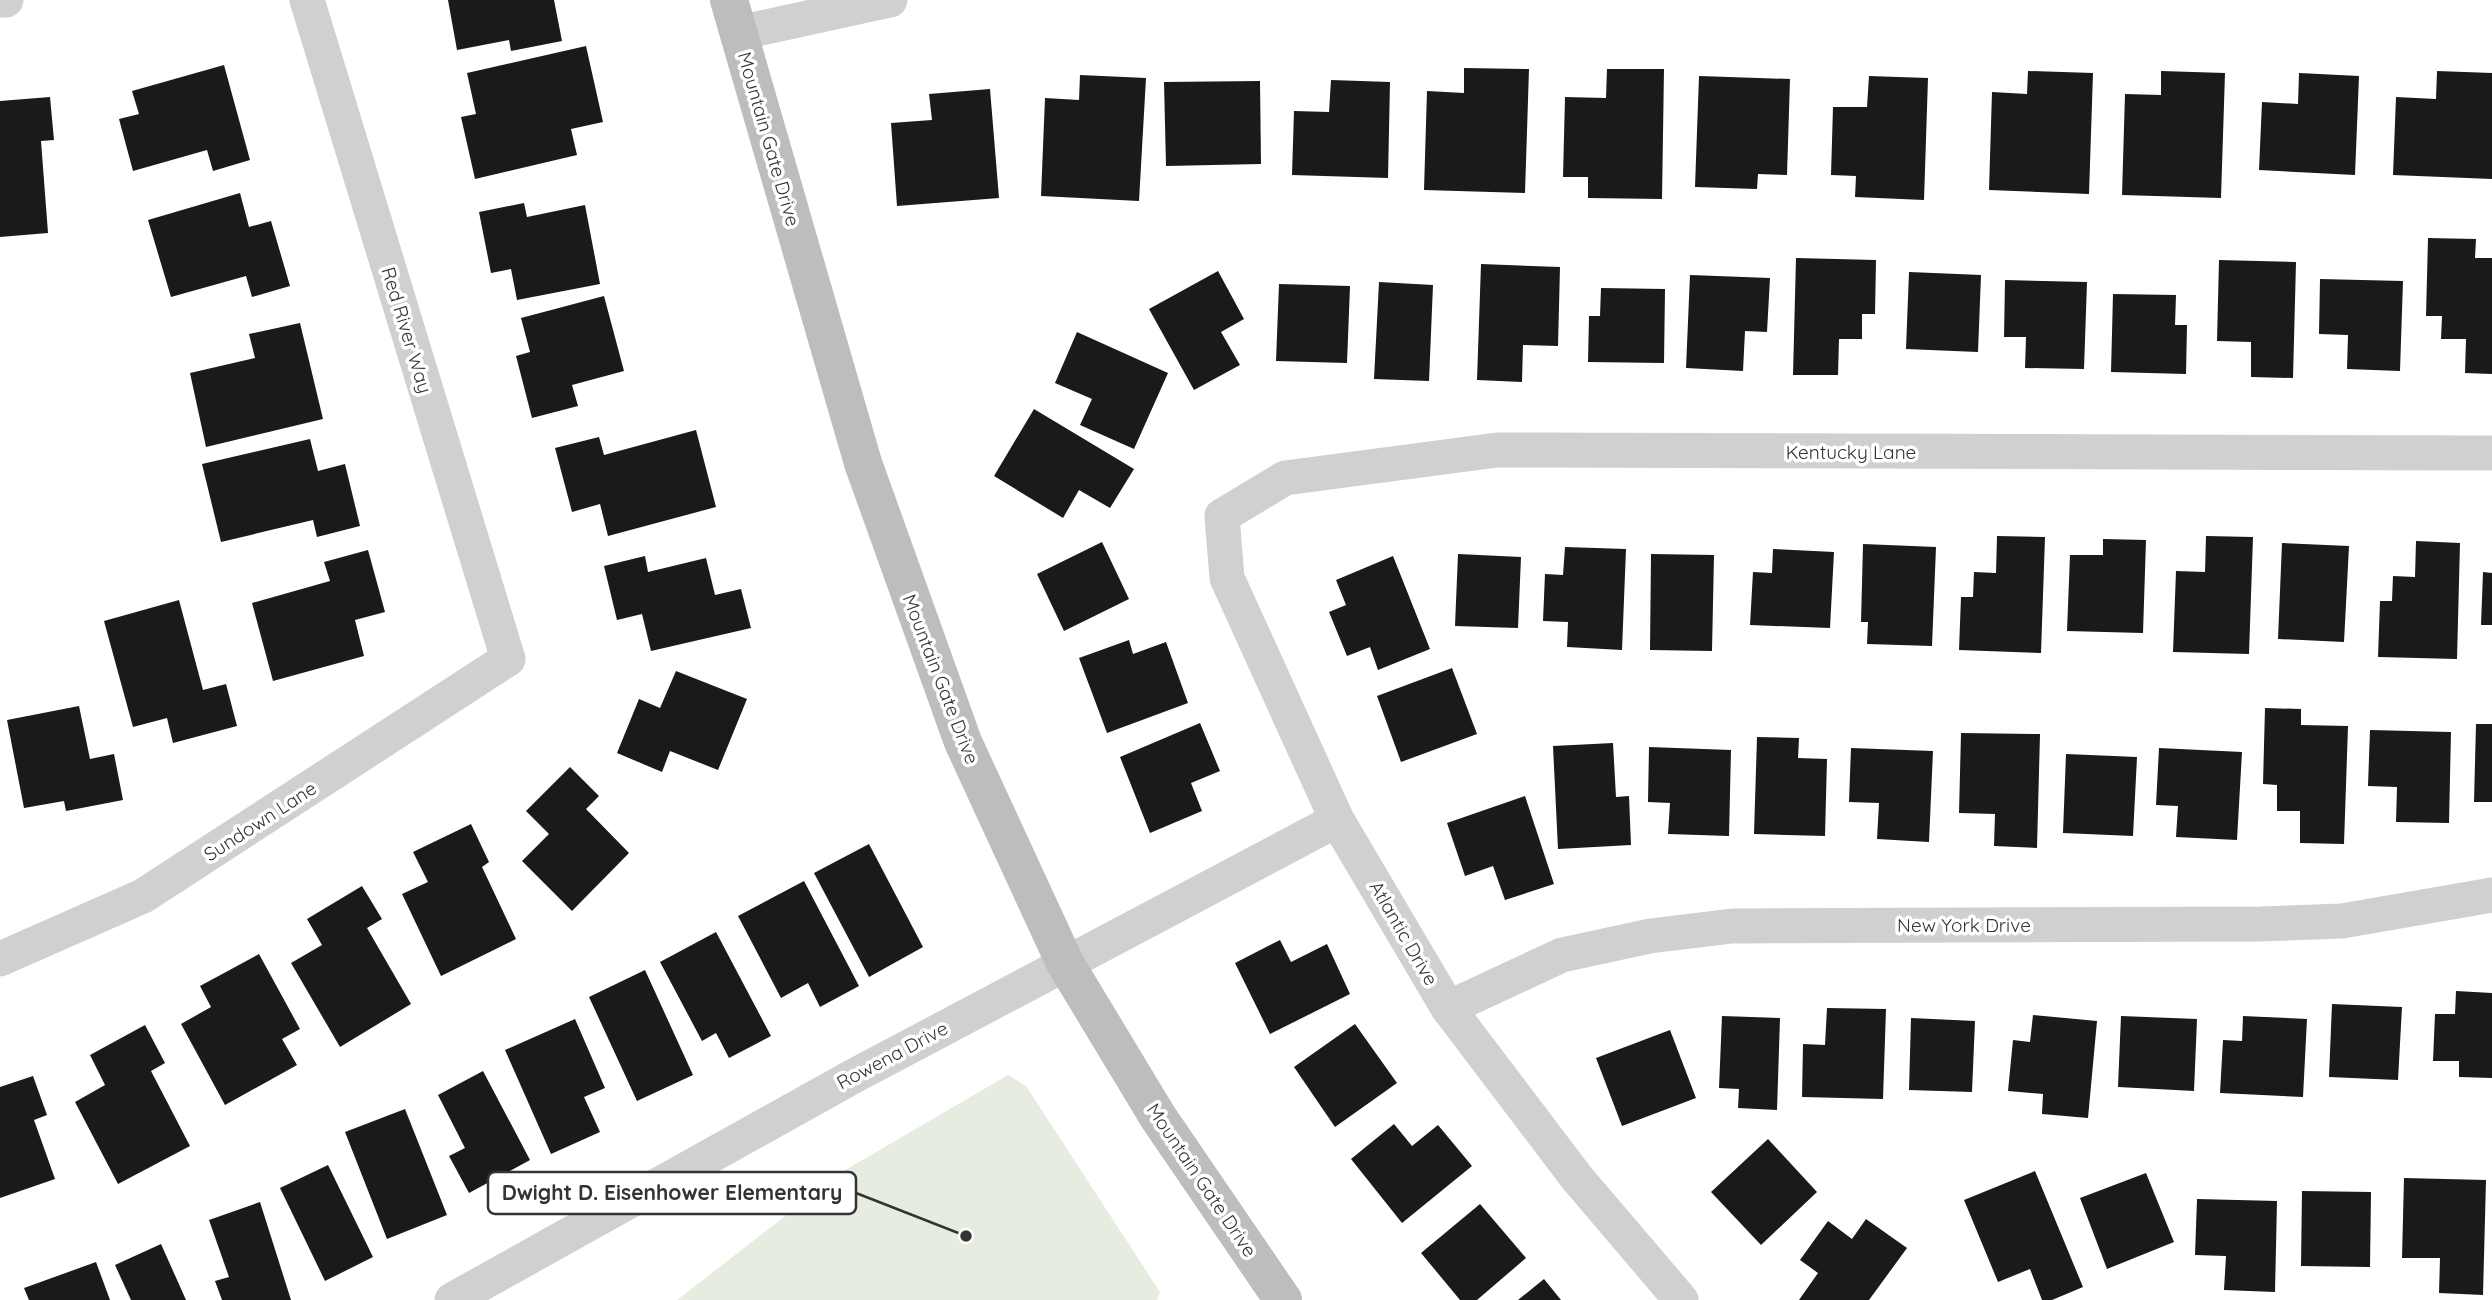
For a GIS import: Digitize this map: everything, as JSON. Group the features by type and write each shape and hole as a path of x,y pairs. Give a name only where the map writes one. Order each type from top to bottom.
{"main road":[{"name":"Mountain Gate Drive","path":"734,17 863,463 963,742 1065,962 1158,1116 1283,1300"}],"street":[{"path":"0,1 6,0"},
{"name":"Red River Way","path":"307,0 508,659"},
{"path":"734,17 890,0"},
{"name":"Kentucky Lane","path":"1222,516 1285,478 1497,450 2492,453"},
{"name":"Atlantic Drive","path":"1222,516 1227,578 1337,820 1448,1008 1577,1178 1681,1300"},
{"name":"Sundown Lane","path":"0,960 143,896 508,659"},
{"name":"Rowena Drive","path":"452,1300 852,1077 1337,820"},
{"name":"New York Drive","path":"1448,1008 1562,956 1650,936 1732,926 2260,924 2342,921 2492,895"}],"shaded area":[{"path":"1008,1075 1026,1086 1160,1292 1157,1300 677,1300 842,1172"}],"building":[{"path":"448,0 554,0 562,41 511,51 509,40 457,50"},
{"path":"586,46 603,122 571,129 577,155 475,179 461,117 476,114 467,73"},
{"path":"224,65 250,160 213,171 207,150 133,171 119,119 139,114 132,91"},
{"path":"1464,68 1529,69 1525,193 1424,190 1427,91 1464,93"},
{"path":"1607,69 1664,69 1662,199 1588,198 1588,177 1563,177 1565,97 1606,98"},
{"path":"2028,71 2093,73 2089,194 1989,190 1992,92 2027,94"},
{"path":"2161,71 2225,73 2221,198 2122,195 2125,94 2161,95"},
{"path":"2437,71 2492,73 2492,179 2393,175 2396,97 2436,99"},
{"path":"2299,73 2359,76 2355,175 2259,170 2262,102 2298,104"},
{"path":"1080,75 1146,78 1139,201 1041,196 1045,98 1079,100"},
{"path":"1699,76 1790,79 1787,175 1758,174 1757,189 1695,187"},
{"path":"1869,76 1928,78 1924,200 1855,197 1856,176 1831,175 1833,107 1867,107"},
{"path":"1331,80 1390,82 1388,178 1292,175 1294,111 1329,112"},
{"path":"1260,81 1261,164 1166,166 1164,82"},
{"path":"990,89 999,198 897,206 891,123 932,120 929,94"},
{"path":"50,97 54,140 41,141 48,233 0,237 0,101"},
{"path":"240,193 249,227 271,221 290,286 252,297 246,276 171,297 148,220"},
{"path":"524,203 527,217 585,205 600,284 517,300 511,269 491,273 479,212"},
{"path":"2428,238 2476,239 2475,258 2492,258 2492,374 2465,373 2466,339 2441,339 2442,316 2426,316"},
{"path":"1796,258 1876,260 1875,314 1862,314 1862,339 1839,339 1838,375 1793,375"},
{"path":"2219,260 2296,262 2293,378 2251,377 2251,342 2217,341"},
{"path":"1481,264 1560,267 1558,346 1523,345 1522,382 1477,380"},
{"path":"1218,271 1244,319 1221,332 1240,365 1194,390 1149,309"},
{"path":"1909,272 1981,275 1978,352 1906,349"},
{"path":"1690,275 1770,278 1767,332 1745,331 1743,371 1686,368"},
{"path":"2320,279 2403,281 2400,371 2347,369 2348,335 2319,334"},
{"path":"2005,280 2087,282 2084,369 2025,368 2026,337 2004,337"},
{"path":"1379,282 1433,285 1429,381 1374,379"},
{"path":"1279,284 1350,286 1347,363 1276,361"},
{"path":"1601,288 1665,289 1664,363 1588,362 1589,316 1600,316"},
{"path":"2113,294 2176,295 2175,325 2187,325 2186,374 2111,372"},
{"path":"604,296 624,371 572,385 578,406 532,418 516,356 530,352 521,318"},
{"path":"300,323 323,419 206,447 190,373 255,358 249,334"},
{"path":"1077,332 1168,373 1134,449 1080,425 1092,399 1055,383"},
{"path":"1034,409 1134,469 1110,508 1079,490 1063,518 994,476"},
{"path":"696,430 716,507 608,536 600,504 572,512 555,448 599,437 604,455"},
{"path":"310,439 318,471 345,464 360,526 317,537 313,520 221,542 202,464"},
{"path":"1997,536 2045,537 2041,653 1959,650 1961,597 1973,597 1974,572 1996,573"},
{"path":"2206,536 2253,537 2249,654 2173,652 2176,571 2205,572"},
{"path":"2103,539 2146,540 2143,633 2067,631 2070,555 2103,555"},
{"path":"2416,541 2460,543 2457,659 2378,657 2380,601 2392,601 2393,576 2415,577"},
{"path":"1102,542 1129,599 1064,631 1037,574"},
{"path":"2282,543 2349,546 2344,642 2278,639"},
{"path":"1863,544 1936,547 1932,646 1867,644 1868,622 1861,622"},
{"path":"1565,547 1626,549 1622,650 1567,647 1568,622 1543,621 1545,574 1563,575"},
{"path":"1773,549 1834,552 1830,628 1750,625 1753,572 1772,573"},
{"path":"368,550 385,612 355,620 364,656 273,681 252,603 330,581 324,562"},
{"path":"1458,554 1521,557 1518,628 1455,626"},
{"path":"1651,554 1714,555 1712,651 1650,650"},
{"path":"645,556 648,572 706,558 715,595 741,589 751,628 651,651 642,614 617,620 604,566"},
{"path":"1393,556 1430,649 1378,670 1370,647 1347,656 1329,612 1346,605 1336,580"},
{"path":"2483,572 2492,573 2492,625 2481,625"},
{"path":"179,600 203,690 226,684 237,726 173,743 167,718 133,727 104,621"},
{"path":"1129,640 1133,654 1166,642 1188,703 1107,733 1079,658"},
{"path":"1452,668 1477,734 1401,762 1377,696"},
{"path":"676,671 747,699 718,770 670,751 662,772 617,753 639,699 660,708"},
{"path":"79,706 90,759 114,754 123,800 66,811 64,801 24,808 7,720"},
{"path":"2265,708 2301,709 2301,725 2348,726 2344,844 2300,843 2300,811 2277,811 2277,785 2263,784"},
{"path":"1200,723 1220,771 1191,783 1202,811 1150,833 1120,757"},
{"path":"2476,724 2492,724 2492,802 2474,802"},
{"path":"2370,730 2451,732 2449,823 2396,822 2397,787 2368,786"},
{"path":"1961,733 2040,734 2037,848 1994,846 1995,814 1959,813"},
{"path":"1757,737 1799,738 1798,758 1827,759 1825,836 1754,834"},
{"path":"1613,743 1616,797 1629,796 1631,845 1558,849 1553,746"},
{"path":"1649,747 1731,750 1729,836 1668,834 1670,803 1648,802"},
{"path":"1851,748 1933,751 1929,842 1877,839 1879,803 1849,802"},
{"path":"2159,748 2242,752 2237,840 2176,837 2178,806 2156,805"},
{"path":"2066,754 2137,757 2133,836 2063,833"},
{"path":"570,767 599,796 586,809 629,853 572,911 522,861 549,834 526,811"},
{"path":"1525,796 1554,884 1505,900 1493,866 1465,876 1447,823"},
{"path":"471,824 489,862 482,867 516,939 441,976 402,894 428,882 413,852"},
{"path":"869,844 923,947 869,977 814,873"},
{"path":"804,881 859,986 820,1007 808,983 781,998 738,916"},
{"path":"362,886 382,919 367,928 411,1004 340,1047 291,963 322,945 307,919"},
{"path":"716,932 771,1036 729,1058 716,1033 702,1041 660,962"},
{"path":"1280,940 1291,962 1327,944 1350,994 1270,1034 1235,963"},
{"path":"259,954 300,1029 282,1039 297,1065 225,1105 181,1024 211,1007 200,986"},
{"path":"645,970 693,1075 637,1101 589,997"},
{"path":"2456,991 2492,993 2492,1078 2459,1077 2459,1061 2433,1061 2435,1014 2455,1014"},
{"path":"2332,1004 2402,1007 2398,1080 2329,1077"},
{"path":"1827,1008 1886,1009 1883,1099 1802,1097 1803,1044 1825,1045"},
{"path":"2033,1015 2097,1021 2088,1118 2042,1114 2043,1094 2008,1091 2013,1040 2030,1042"},
{"path":"1722,1016 1780,1018 1777,1110 1738,1108 1739,1089 1719,1088"},
{"path":"2121,1016 2197,1019 2194,1091 2118,1087"},
{"path":"2243,1016 2307,1019 2303,1097 2220,1093 2223,1040 2242,1041"},
{"path":"1911,1018 1975,1021 1972,1092 1909,1090"},
{"path":"575,1019 605,1088 584,1097 600,1132 551,1154 505,1050"},
{"path":"1355,1024 1397,1083 1335,1127 1294,1067"},
{"path":"145,1025 165,1063 151,1071 190,1146 118,1184 75,1102 105,1085 90,1055"},
{"path":"1670,1030 1696,1098 1622,1126 1596,1058"},
{"path":"483,1071 530,1160 469,1193 449,1156 465,1148 438,1095"},
{"path":"33,1076 47,1115 34,1120 55,1179 0,1198 0,1087"},
{"path":"405,1109 447,1215 387,1239 345,1132"},
{"path":"1394,1124 1412,1146 1438,1125 1472,1166 1402,1223 1351,1159"},
{"path":"1768,1139 1817,1192 1761,1245 1711,1192"},
{"path":"328,1165 373,1257 325,1281 280,1188"},
{"path":"2035,1171 2083,1287 2052,1300 2042,1300 2030,1269 1998,1282 1964,1200"},
{"path":"2146,1173 2174,1242 2107,1269 2080,1198"},
{"path":"2404,1178 2486,1180 2483,1295 2439,1293 2440,1258 2402,1258"},
{"path":"2302,1191 2371,1192 2370,1267 2301,1266"},
{"path":"2197,1199 2277,1201 2275,1292 2224,1290 2226,1256 2195,1255"},
{"path":"260,1202 291,1300 222,1300 215,1281 229,1277 209,1220"},
{"path":"1480,1204 1526,1258 1477,1300 1460,1300 1421,1253"},
{"path":"1866,1219 1907,1248 1869,1300 1799,1300 1818,1273 1800,1260 1828,1221 1852,1239"},
{"path":"161,1244 186,1300 131,1300 115,1265"},
{"path":"96,1262 110,1300 29,1300 24,1288"},
{"path":"1544,1279 1561,1300 1518,1300"}],"place":[{"name":"Dwight D. Eisenhower Elementary","path":"966,1236"}]}
